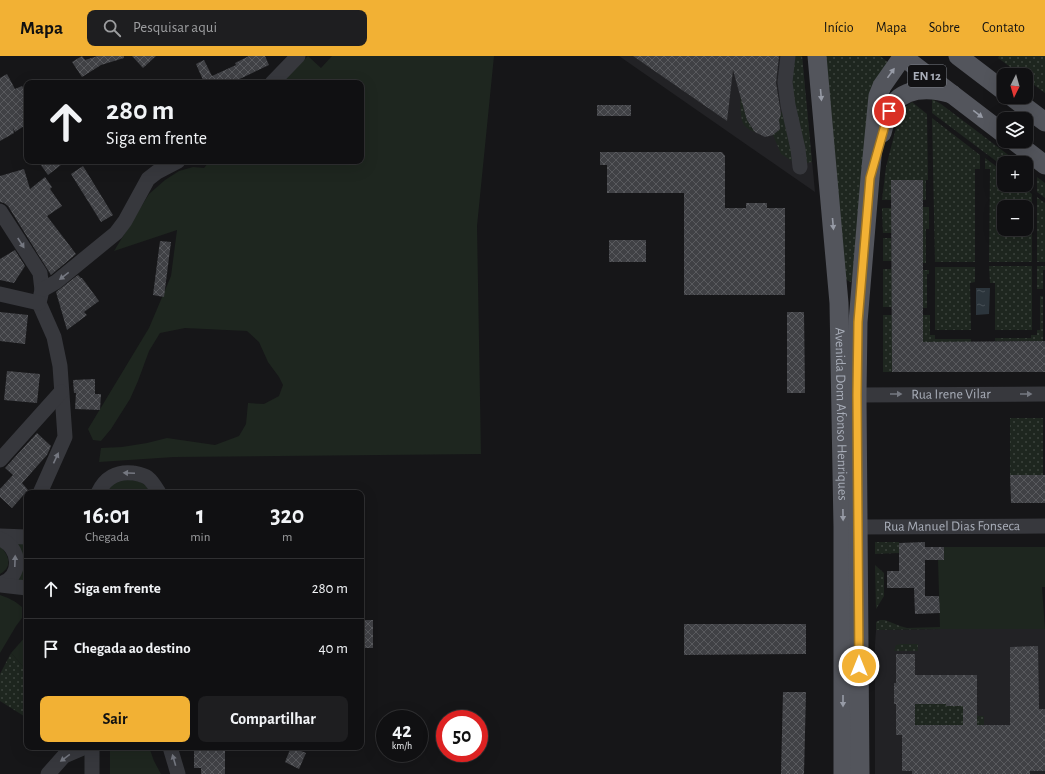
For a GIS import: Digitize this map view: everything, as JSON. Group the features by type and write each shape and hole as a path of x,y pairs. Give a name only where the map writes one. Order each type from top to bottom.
{"main road":[{"name":"Avenida Dom Afonso Henriques","path":"817,56 838,286 849,322 857,395 860,774"},
{"name":"Avenida Dom Afonso Henriques","path":"843,774 843,519 849,322 860,287 878,96 882,86 903,56"},
{"name":"EN 12","path":"903,56 997,129"},
{"name":"EN 12","path":"958,56 997,86"},
{"path":"870,178 886,118 896,100 913,90 933,90 952,94"},
{"path":"1021,104 1045,122"},
{"path":"1023,148 1045,165"},
{"path":"838,286 849,290 860,287"}],"street":[{"path":"275,80 298,56"},
{"path":"788,56 786,82 788,105 798,148 800,167"},
{"path":"0,294 41,296 116,233 148,179 157,172 172,164"},
{"path":"0,211 40,273 41,296 54,337 60,366 65,437 41,490"},
{"path":"0,460 61,392"},
{"name":"Rua Irene Vilar","path":"857,395 1045,394"},
{"path":"100,490 111,477 125,472 148,478 157,490"},
{"path":"98,490 100,474"},
{"path":"159,490 160,474"},
{"name":"Rua Manuel Dias Fonseca","path":"858,527 1045,526"},
{"path":"0,537 24,536"},
{"path":"0,537 13,548 16,560 14,572 7,581 0,584"},
{"path":"0,584 24,588"},
{"path":"48,774 64,756 78,750"},
{"path":"92,750 92,774"},
{"path":"171,750 178,774"}],"shaded area":[{"path":"308,56 321,68 332,56 494,56 477,226 481,454 174,457 99,462 101,448 122,447 167,438 215,445 239,436 246,424 248,403 264,404 279,396 283,385 268,362 259,342 247,331 185,328 160,333 149,351 130,399 111,429 101,441 93,440 88,429 149,328 171,276 177,230 114,251 149,194 165,180 179,171 193,167 204,168 207,164 364,164 364,80 284,80"},
{"path":"619,56 802,56 815,192 789,174"},
{"path":"793,56 802,56 812,162 806,163 791,87"},
{"path":"823,56 880,56 893,66 854,277 851,282 844,279"},
{"path":"999,56 1045,56 1045,93 1033,84 1033,68 1012,68 998,58"},
{"path":"741,86 746,116 755,132 743,124 740,108"},
{"path":"932,99 941,104 997,146 997,148 1010,156 997,156 997,162 932,113"},
{"path":"912,102 927,114 928,180 926,180 926,200 882,200 886,167 898,120 903,109"},
{"path":"784,104 790,127 792,161 781,154 773,135 780,129 779,120"},
{"path":"932,118 980,155 980,169 975,169 975,262 935,262"},
{"path":"985,158 997,167 997,192 1030,192 1032,194 1032,200 997,200 997,236 1032,236 1032,262 989,262 990,169 985,169"},
{"path":"1037,177 1045,183 1045,198 1037,192"},
{"path":"1037,197 1045,203 1045,262 1037,262"},
{"path":"923,207 929,207 929,229 926,229 926,263 923,263"},
{"path":"882,208 891,208 892,233 883,233"},
{"path":"883,238 891,238 892,261 883,261"},
{"path":"989,266 1032,266 1032,330 995,330 995,283 990,283"},
{"path":"1037,266 1045,266 1045,270 1043,270 1043,289 1037,289"},
{"path":"935,267 975,267 975,282 970,283 971,330 935,330"},
{"path":"883,269 892,269 892,307 883,307"},
{"path":"923,270 929,270 929,274 927,274 927,308 923,308"},
{"path":"1040,296 1043,296 1043,341 995,341 995,338 1031,338 1031,335 1037,335 1037,330 1040,330"},
{"path":"883,315 892,315 892,372 883,372"},
{"path":"923,315 930,315 930,335 935,335 935,339 971,339 971,342 923,342"},
{"path":"1010,418 1043,418 1043,475 1010,475"},
{"path":"116,479 141,482 148,490 107,490"},
{"path":"15,541 24,542 24,580 15,579"},
{"path":"875,542 899,542 899,553 875,554"},
{"path":"0,545 7,556 8,564 7,568 0,574"},
{"path":"944,547 1045,547 1045,587 1042,587 1045,629 940,629 938,560 944,560"},
{"path":"875,565 884,573 884,596 876,609"},
{"path":"0,595 12,600 22,607 22,618 0,653"},
{"path":"885,620 907,628 940,627 940,629 876,630 876,622"},
{"path":"1045,629 1045,774 875,774 876,630"},
{"path":"24,638 24,668 11,653"},
{"path":"918,644 918,651 894,651 896,645"},
{"path":"11,653 24,668 24,716 0,701 0,674"},
{"path":"915,704 946,704 946,706 963,706 963,714 984,716 984,725 915,735"},
{"path":"110,750 150,750 161,774 110,774"}],"water":[{"path":"976,288 990,288 989,314 976,315"}],"building":[{"path":"82,56 85,60 98,56 124,56 124,58 101,65 82,77 72,62"},
{"path":"132,56 156,56 143,68"},
{"path":"249,56 265,56 269,65 237,80 203,80 196,64 204,60 212,76 236,65 235,63"},
{"path":"633,56 779,56 776,83 781,114 779,120 780,129 773,135 765,137 755,132 747,120 733,70 727,121"},
{"path":"7,74 15,89 22,86 24,90 24,126 15,132 13,128 14,133 0,141 0,78"},
{"path":"597,105 631,105 631,116 597,116"},
{"path":"600,152 722,152 725,156 725,208 746,208 746,203 767,203 767,208 785,208 785,295 684,295 684,193 607,193 607,165 600,165"},
{"path":"40,164 62,164 48,175"},
{"path":"83,166 113,215 101,222 71,174"},
{"path":"24,169 30,189 45,177 52,187 50,189 62,206 47,216 76,254 51,275 8,206 0,202 0,176"},
{"path":"891,180 923,180 923,342 1045,341 1045,372 892,372"},
{"path":"609,240 646,240 646,262 609,262"},
{"path":"160,241 171,242 164,297 153,295"},
{"path":"15,250 25,266 14,283 0,280 0,259"},
{"path":"78,275 82,278 99,301 84,312 87,315 67,330 56,292"},
{"path":"0,312 28,315 25,344 0,341"},
{"path":"787,312 804,312 805,393 787,393"},
{"path":"7,371 40,374 37,403 4,400"},
{"path":"95,379 95,394 101,394 100,410 75,409 76,393 74,393 73,380"},
{"path":"37,433 51,446 47,455 22,483 28,490 24,490 24,494 12,508 0,497 0,489 13,475 5,468"},
{"path":"1010,475 1045,475 1045,503 1011,503"},
{"path":"925,542 925,547 944,547 944,560 925,560 925,596 939,596 940,613 915,614 914,588 887,588 887,571 899,571 899,543"},
{"path":"364,620 373,620 373,648 364,648"},
{"path":"684,624 806,624 806,654 684,655"},
{"path":"1038,646 1039,709 1045,709 1045,771 1030,771 1030,774 912,774 912,771 902,771 902,735 896,735 896,704 894,704 896,654 915,654 915,675 977,675 977,725 1010,725 1010,647","holes":["915,704 946,704 946,706 963,706 963,725 915,725"]},
{"path":"783,692 806,692 804,774 781,774"},
{"path":"194,750 225,750 225,774 201,774 201,768 194,768"},
{"path":"290,750 298,750 306,753 299,769 285,762"}],"route":[{"path":"859,666 857,395 858,322 870,178 889,111"}]}
